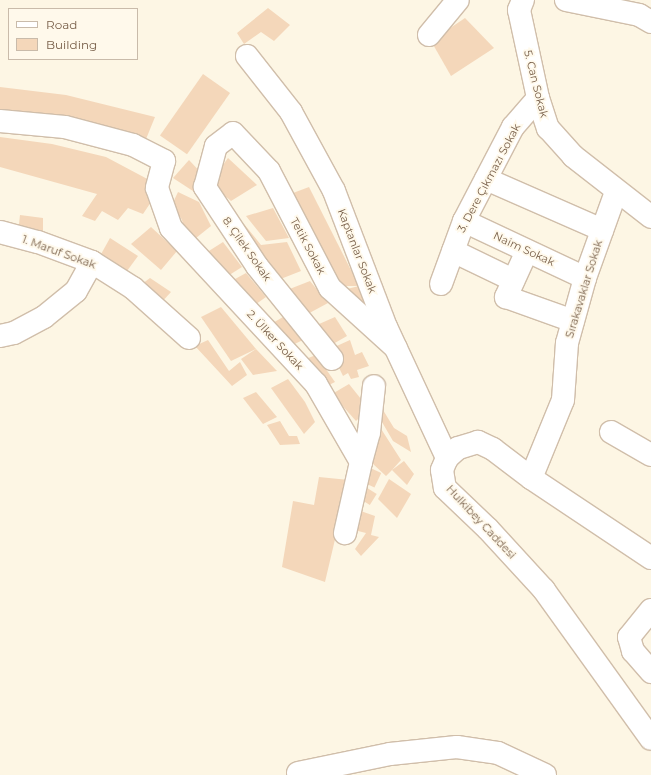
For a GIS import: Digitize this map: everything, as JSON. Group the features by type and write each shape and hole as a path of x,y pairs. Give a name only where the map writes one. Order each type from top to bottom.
{"street":[{"path":"429,35 458,0"},
{"name":"5. Can Sokak","path":"523,0 519,10 538,98 548,128 573,156 616,192 651,217"},
{"path":"566,0 639,15 651,22"},
{"name":"Kaptanlar Sokak","path":"247,56 291,112 334,191 396,348 447,458"},
{"name":"3. Dere Çıkmazı Sokak","path":"440,284 464,221 513,127 538,98"},
{"name":"2. Ülker Sokak","path":"0,121 65,127 133,145 164,161 157,188 171,228 316,384 361,462"},
{"name":"Tetik Sokak","path":"233,133 269,171 330,288 396,348"},
{"name":"8. Çilek Sokak","path":"233,133 216,146 205,187 257,266 332,359"},
{"path":"486,179 602,230"},
{"name":"Sırakavaklar Sokak","path":"531,478 563,400 567,343 585,278 616,192"},
{"name":"Naim Sokak","path":"464,221 585,278"},
{"name":"1. Maruf Sokak","path":"0,232 38,242 92,262 133,288 189,338"},
{"path":"527,251 506,297 573,321"},
{"path":"453,252 514,280"},
{"path":"0,336 14,333 44,318 76,290 92,262"},
{"path":"345,532 369,432 374,386"},
{"path":"611,432 651,455"},
{"path":"447,458 458,448 478,442 493,449 531,478 651,558"},
{"name":"Hulkibey Caddesi","path":"447,458 442,470 445,488 488,529 544,590 651,739"},
{"path":"651,610 630,637 634,651 651,672"},
{"path":"298,773 390,754 457,747 498,754 545,775"}],"building":[{"path":"268,8 290,25 274,41 261,32 244,44 237,33"},
{"path":"465,18 494,48 451,76 431,41"},
{"path":"203,74 230,93 187,154 160,135"},
{"path":"0,87 66,95 155,117 144,144 0,115"},
{"path":"0,137 52,144 106,157 153,182 155,196 143,214 128,208 118,220 102,211 95,221 82,216 97,194 0,167"},
{"path":"228,158 257,185 231,201 210,183"},
{"path":"189,160 204,176 196,193 173,178"},
{"path":"309,187 359,286 334,286 285,196"},
{"path":"178,192 199,202 211,226 191,242 181,218 170,209"},
{"path":"273,208 289,238 266,241 246,216"},
{"path":"20,215 43,218 43,237 18,233"},
{"path":"244,224 261,245 287,242 301,271 273,282 233,228"},
{"path":"151,227 177,251 161,270 131,244"},
{"path":"110,238 138,256 127,271 100,256"},
{"path":"223,242 242,267 223,279 201,256"},
{"path":"246,273 266,297 249,309 226,284"},
{"path":"150,278 171,292 160,304 138,287"},
{"path":"310,281 328,303 302,317 282,292"},
{"path":"359,286 370,312 339,291"},
{"path":"221,307 256,349 231,361 201,317"},
{"path":"283,317 303,340 286,348 266,327"},
{"path":"335,317 347,336 326,348 310,328"},
{"path":"208,340 229,371 240,362 247,375 232,386 195,346"},
{"path":"350,340 355,355 362,352 369,366 357,370 359,377 351,379 348,373 343,376 330,349"},
{"path":"256,349 277,371 253,375 241,359"},
{"path":"316,355 335,382 321,389 298,362"},
{"path":"288,379 305,402 315,422 304,434 271,388"},
{"path":"349,384 369,409 356,421 332,394"},
{"path":"256,392 277,417 263,424 243,398"},
{"path":"375,410 383,410 394,428 407,436 411,452 393,441"},
{"path":"280,421 289,436 297,436 300,444 280,445 267,425"},
{"path":"376,421 401,460 386,476 372,463"},
{"path":"404,461 414,474 407,485 392,470"},
{"path":"364,465 381,473 374,488 357,480"},
{"path":"319,477 349,480 325,582 282,567 293,501 314,505"},
{"path":"389,479 411,494 397,518 378,499"},
{"path":"364,486 377,494 370,505 357,497"},
{"path":"355,509 375,516 371,535 379,537 361,556 355,549 366,533 350,529"}]}
